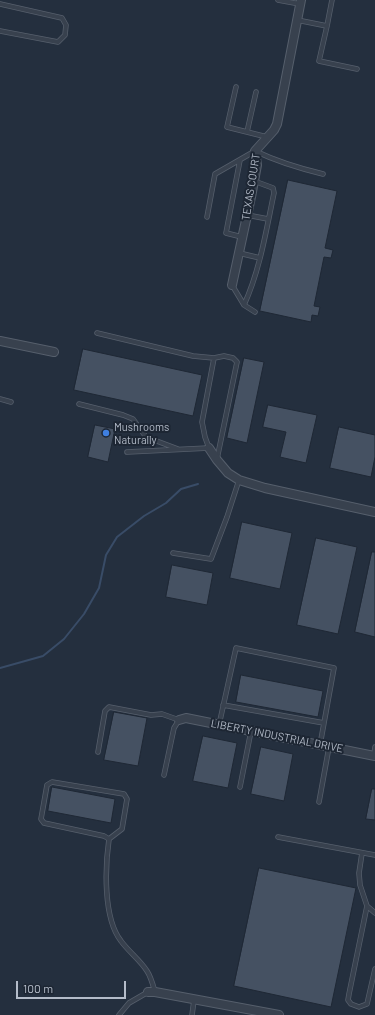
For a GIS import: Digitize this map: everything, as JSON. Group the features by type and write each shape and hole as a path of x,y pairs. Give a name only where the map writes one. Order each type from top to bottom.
{"street":[{"name":"TEXAS COURT","path":"232,285 248,215 257,165 255,151 274,130 277,124 301,2"},
{"path":"0,341 54,352"},
{"path":"209,448 228,474 239,480 265,488 375,512"},
{"name":"LIBERTY INDUSTRIAL DRIVE","path":"179,720 186,718 374,756"},
{"path":"151,992 279,1015"}],"lane":[{"path":"278,0 301,2"},
{"path":"332,0 319,61 357,69"},
{"path":"0,6 62,18 66,25 65,35 58,42 0,31"},
{"path":"297,20 327,26"},
{"path":"236,87 227,127 268,137"},
{"path":"247,132 256,92"},
{"path":"207,217 215,174 255,151 296,168 322,174"},
{"path":"240,160 226,234 243,237"},
{"path":"244,305 251,289 260,258 274,193 274,188 254,181"},
{"path":"248,215 268,219"},
{"path":"239,253 260,258"},
{"path":"232,285 244,305 255,312"},
{"path":"96,333 193,356 214,358 224,356 233,358 237,362 217,460"},
{"path":"127,452 209,448 202,422 214,358"},
{"path":"0,400 11,402"},
{"path":"79,404 133,419 146,437 180,449"},
{"path":"173,553 211,559 239,480"},
{"path":"219,725 236,648 334,668 320,745"},
{"path":"223,705 324,724"},
{"path":"98,752 106,711 109,708 143,714 162,714 179,720 174,728 164,775"},
{"path":"240,787 252,731"},
{"path":"318,802 329,747"},
{"path":"374,756 375,747"},
{"path":"109,839 104,836 44,823 41,819 47,785 52,782 124,794 127,799 122,829 109,839 106,863 108,900 113,928 121,941 148,972 151,992 129,1003 119,1015"},
{"path":"278,837 375,855"},
{"path":"362,853 359,879 367,906 348,1000 351,1004 359,1007 367,1004 375,969"},
{"path":"367,906 375,913"},
{"path":"192,1015 194,999"}],"building":[{"path":"288,180 337,191 325,248 333,250 331,258 324,257 314,306 320,307 318,316 312,315 311,322 260,311"},
{"path":"83,349 202,375 193,416 74,390"},
{"path":"244,358 264,362 247,443 227,438"},
{"path":"268,405 317,415 306,463 280,457 286,432 263,427"},
{"path":"95,425 115,429 108,462 88,457"},
{"path":"339,427 375,435 375,457 371,477 330,468"},
{"path":"242,522 292,533 280,589 230,578"},
{"path":"316,538 357,547 338,634 297,625"},
{"path":"372,552 375,552 375,637 355,632"},
{"path":"172,565 213,573 207,605 166,597"},
{"path":"241,675 323,691 318,717 236,702"},
{"path":"114,712 147,718 138,766 104,760"},
{"path":"203,736 237,743 228,788 193,781"},
{"path":"261,747 293,754 284,801 251,794"},
{"path":"52,787 115,799 111,823 48,811"},
{"path":"372,789 375,789 375,820 366,819"},
{"path":"259,868 356,888 331,1007 234,986"}],"waterway":[{"path":"0,668 43,656 64,639 84,614 99,588 106,555 117,537 144,516 166,503 181,489 198,484"}],"place":[{"name":"Mushrooms Naturally","path":"106,433"}]}
